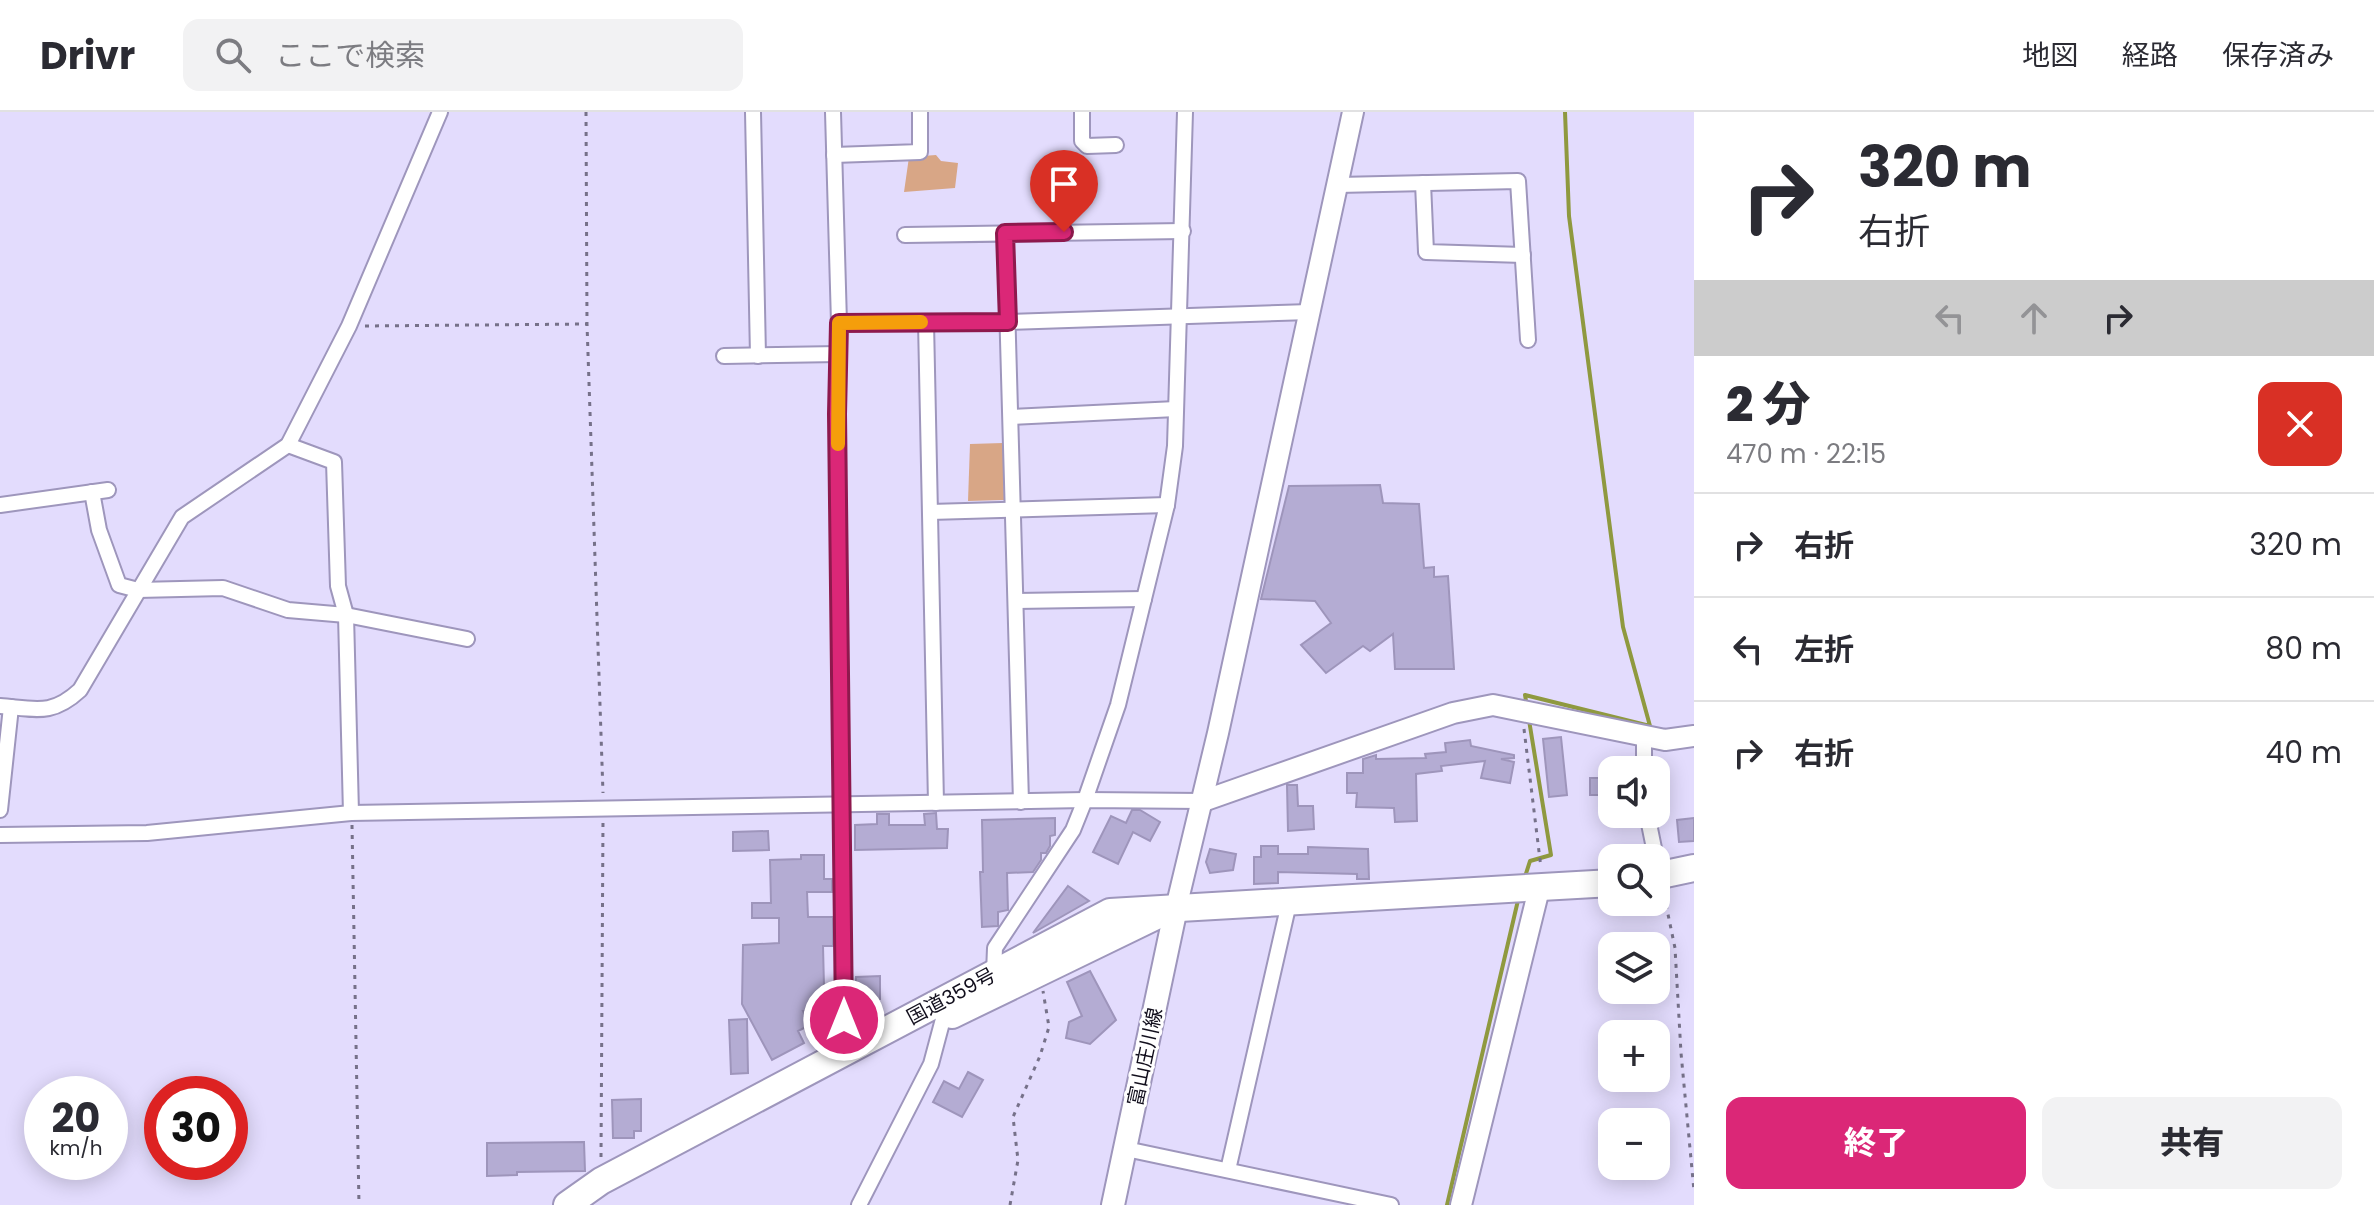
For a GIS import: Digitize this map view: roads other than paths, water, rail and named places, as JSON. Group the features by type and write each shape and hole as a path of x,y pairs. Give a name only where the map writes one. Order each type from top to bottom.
{"highway":[{"path":"1670,867 1694,868"},
{"name":"国道359号","path":"567,1205 597,1193 844,1052 1110,912 1598,884"},
{"name":"国道359号","path":"597,1193 608,1195 943,1019 1125,929 1176,908"}],"main road":[{"name":"富山庄川線","path":"1113,1205 1176,908"}],"street":[{"path":"0,810 5,707 39,709 62,706 80,690 182,517 288,445 349,326 440,112"},
{"path":"753,112 758,356"},
{"path":"833,112 839,323 844,1052"},
{"path":"834,155 920,152 920,112"},
{"path":"1082,112 1082,141 1087,146 1116,145"},
{"path":"994,973 995,948 1073,830 1085,800 1118,705 1167,505 1175,446 1185,112"},
{"path":"1176,908 1203,801 1353,112"},
{"path":"1338,185 1518,181 1528,340"},
{"path":"1423,183 1426,252 1523,255"},
{"path":"905,235 1183,231"},
{"path":"1005,233 1021,802"},
{"path":"839,323 1008,322 1310,312"},
{"path":"926,322 936,803"},
{"path":"724,356 839,354"},
{"path":"1011,417 1176,409"},
{"path":"288,445 334,462 338,586 346,615 351,813"},
{"path":"0,505 108,490"},
{"path":"92,492 99,530 119,585 138,590 223,588 288,610 346,615 467,639"},
{"path":"930,512 1167,505"},
{"path":"1016,601 1144,599"},
{"path":"0,835 147,833 351,813 1085,800 1203,801 1453,713 1493,705 1665,740 1694,736"},
{"path":"1644,736 1644,756"},
{"path":"1461,1205 1539,889"},
{"path":"1228,1170 1289,903"},
{"path":"859,1205 931,1064 943,1019"},
{"path":"1126,1149 1391,1205"}],"waterway":[{"path":"1527,707 1525,695 1650,726 1623,627 1569,216 1565,112"},
{"path":"1524,880 1530,861 1551,855 1529,720"},
{"path":"1447,1205 1519,896"}]}
